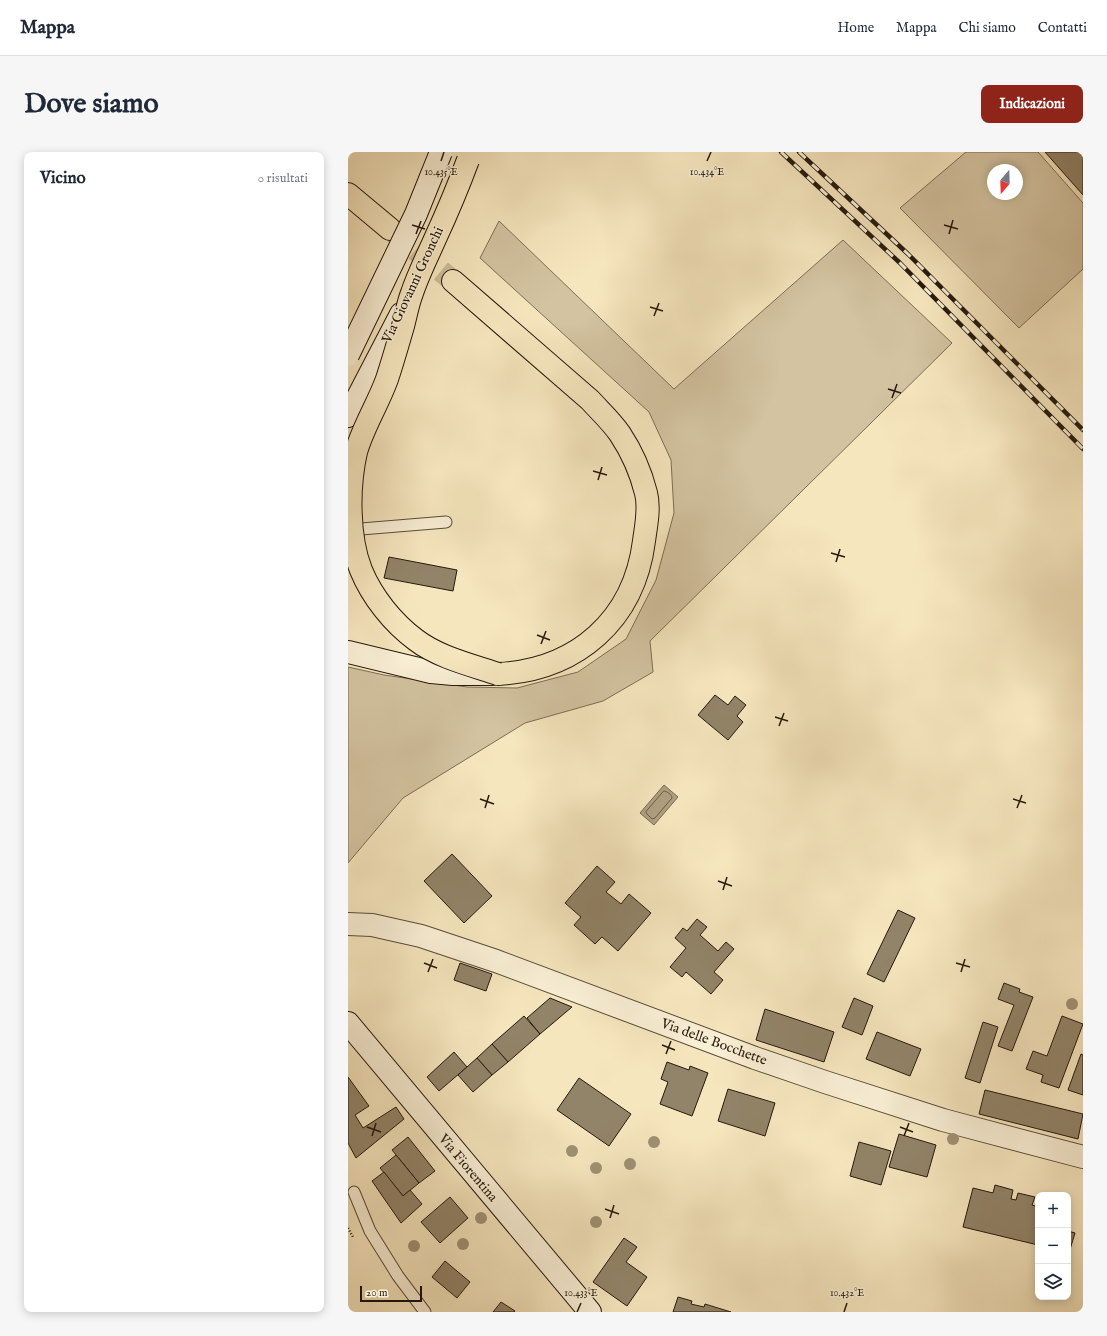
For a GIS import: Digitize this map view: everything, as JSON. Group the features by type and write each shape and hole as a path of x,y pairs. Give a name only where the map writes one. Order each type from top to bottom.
{"main road":[{"name":"Via Giovanni Gronchi","path":"348,355 416,214 441,152"},
{"name":"Via Giovanni Gronchi","path":"348,416 411,294 452,201 471,152"},
{"path":"348,194 390,229"},
{"path":"348,652 431,672 453,674 498,674 532,669 552,664 585,645 607,627 624,603 637,577 645,534 647,512 646,495 636,466 620,434 590,400 453,281"},
{"path":"411,294 395,353 382,392 358,446 352,466 349,496 355,552 361,570 372,592 387,612 416,640 445,656 498,674"},
{"name":"Via delle Bocchette","path":"348,924 372,925 421,936 496,961 755,1058 825,1082 943,1120 1083,1157"},
{"name":"Via Fiorentina","path":"348,1023 590,1312"}],"lane":[{"path":"361,529 446,522"},
{"path":"354,1192 370,1231 398,1276 425,1312"}],"shaded area":[{"path":"966,152 1038,152 1083,203 1083,269 1019,328 900,208"},
{"path":"499,221 674,389 843,240 952,343 650,641 653,672 603,701 525,723 403,798 348,863 348,667 384,675 467,687 517,688 578,672 626,639 656,580 674,513 671,460 649,412 480,258"}],"water":[{"path":"664,785 678,797 654,825 640,813"}],"building":[{"path":"1045,152 1081,152 1083,154 1083,195"},
{"path":"389,557 457,570 453,591 384,578"},
{"path":"715,695 728,705 735,696 746,705 737,716 743,722 728,740 698,715"},
{"path":"452,854 492,896 464,923 424,881"},
{"path":"597,866 615,882 606,892 621,904 629,894 651,913 618,951 602,937 595,944 574,925 581,917 565,903"},
{"path":"898,910 915,918 884,982 867,974"},
{"path":"697,919 707,927 700,935 718,951 726,942 734,949 714,972 723,980 711,994 686,972 682,977 670,967 686,948 675,938 683,928 687,931"},
{"path":"460,963 492,974 486,991 454,980"},
{"path":"1004,983 1020,989 1019,992 1033,997 1012,1051 998,1046 1014,1005 998,999"},
{"path":"550,998 572,1007 540,1034 527,1018"},
{"path":"854,998 873,1006 862,1035 842,1027"},
{"path":"765,1009 834,1032 824,1062 756,1040"},
{"path":"524,1016 540,1034 508,1062 492,1044"},
{"path":"1062,1016 1083,1024 1059,1088 1041,1082 1043,1075 1026,1069 1033,1051 1047,1056"},
{"path":"983,1022 998,1027 980,1083 965,1078"},
{"path":"877,1032 921,1049 910,1076 866,1059"},
{"path":"492,1044 508,1062 492,1075 477,1058"},
{"path":"454,1052 467,1067 439,1091 427,1077"},
{"path":"1081,1054 1083,1055 1083,1095 1068,1090"},
{"path":"477,1058 492,1075 473,1092 458,1075"},
{"path":"667,1062 689,1070 690,1066 708,1073 692,1116 660,1104 668,1082 661,1079"},
{"path":"348,1077 369,1106 355,1115 363,1128 396,1107 404,1119 356,1158 348,1143"},
{"path":"579,1078 631,1114 609,1146 557,1110"},
{"path":"728,1089 775,1103 765,1136 718,1121"},
{"path":"985,1090 1083,1114 1078,1139 979,1114"},
{"path":"899,1134 936,1145 927,1177 889,1167"},
{"path":"408,1137 435,1171 419,1183 392,1150"},
{"path":"859,1142 891,1151 881,1185 850,1176"},
{"path":"396,1155 419,1183 403,1196 380,1168"},
{"path":"384,1172 403,1196 410,1190 422,1204 401,1223 372,1181"},
{"path":"995,1185 1013,1190 1011,1199 1016,1200 1018,1193 1035,1197 1032,1205 1035,1206 1035,1244 963,1227 973,1188 993,1193"},
{"path":"450,1197 468,1218 440,1243 421,1222"},
{"path":"1071,1232 1075,1233 1071,1246"},
{"path":"624,1238 637,1247 626,1262 647,1277 627,1306 593,1282"},
{"path":"445,1261 470,1282 457,1298 432,1277"},
{"path":"678,1297 692,1301 691,1304 704,1307 705,1304 731,1312 673,1312"},
{"path":"501,1302 515,1311 493,1312"}],"tunnel":[{"path":"390,229 453,281"}],"railway":[{"path":"781,152 900,263 1083,449"},
{"path":"799,152 908,254 1083,430"}]}
